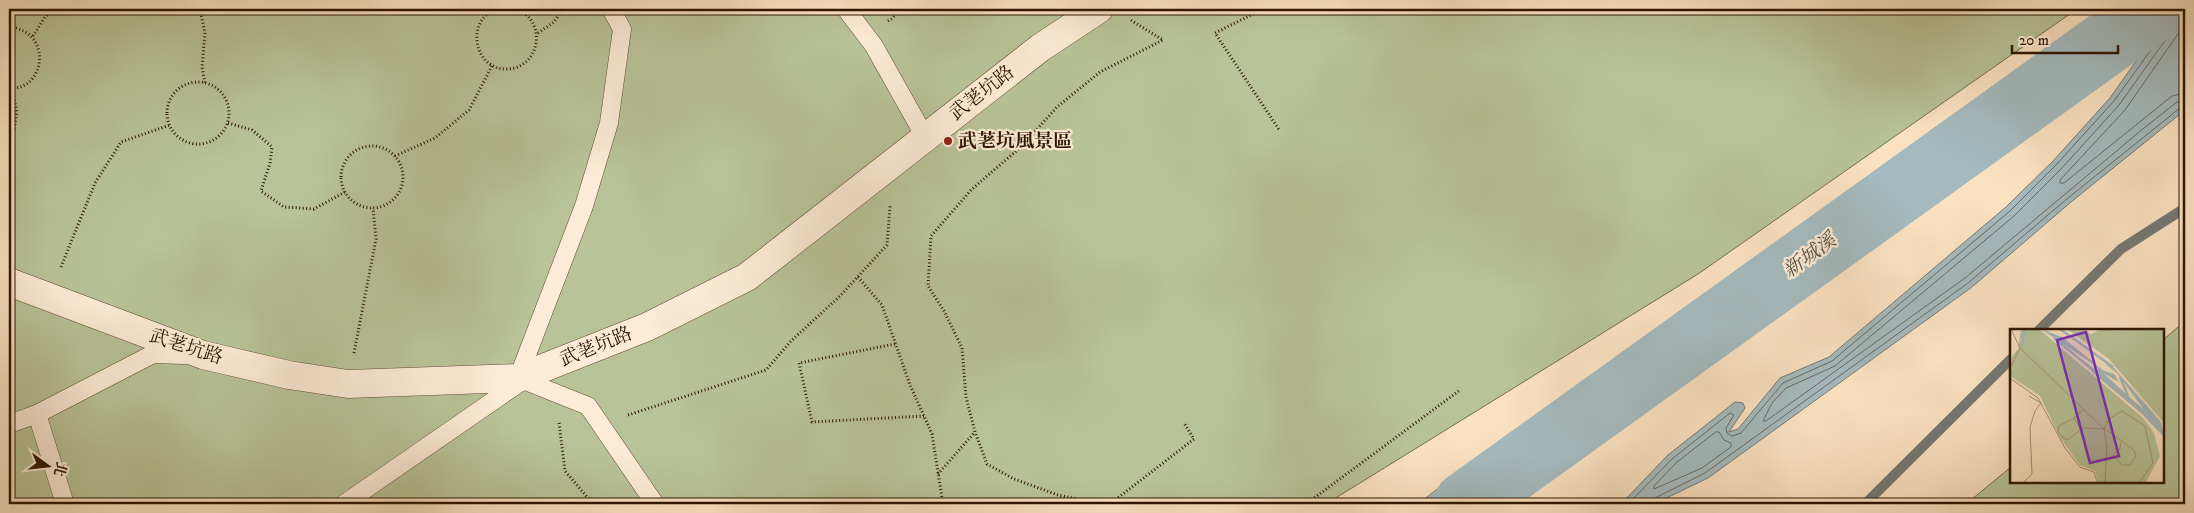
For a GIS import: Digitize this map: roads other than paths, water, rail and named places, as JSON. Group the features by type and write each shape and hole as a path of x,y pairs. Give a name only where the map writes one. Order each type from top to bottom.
{"street":[{"name":"武荖坑路","path":"9,282 203,355 289,375 348,384 518,378 647,326 747,277 1040,48 1099,9"}],"lane":[{"path":"518,378 584,206 609,123 622,29 611,9"},
{"path":"846,9 874,46 925,137"},
{"path":"9,424 37,414 153,354 203,355"},
{"path":"518,378 588,406 656,504"},
{"path":"344,504 522,381 518,378"},
{"path":"37,414 65,504"}],"water":[{"path":"2173,9 2185,9 2185,110 2071,202 1972,287 1708,478 1654,504 1621,504 1668,455 1735,402 1743,403 1745,408 1729,432 1738,429 1780,378 1829,357 2006,207 2053,161 2110,98"},
{"path":"1562,420 1581,436 1543,479 1510,504 1418,504 1510,433"}],"waterway":[{"name":"新城溪","path":"1465,504 2154,9"},
{"path":"2040,329 2121,249 2185,208"},
{"path":"1865,504 2010,360"}],"place":[{"name":"武荖坑風景區","path":"948,141"}]}
